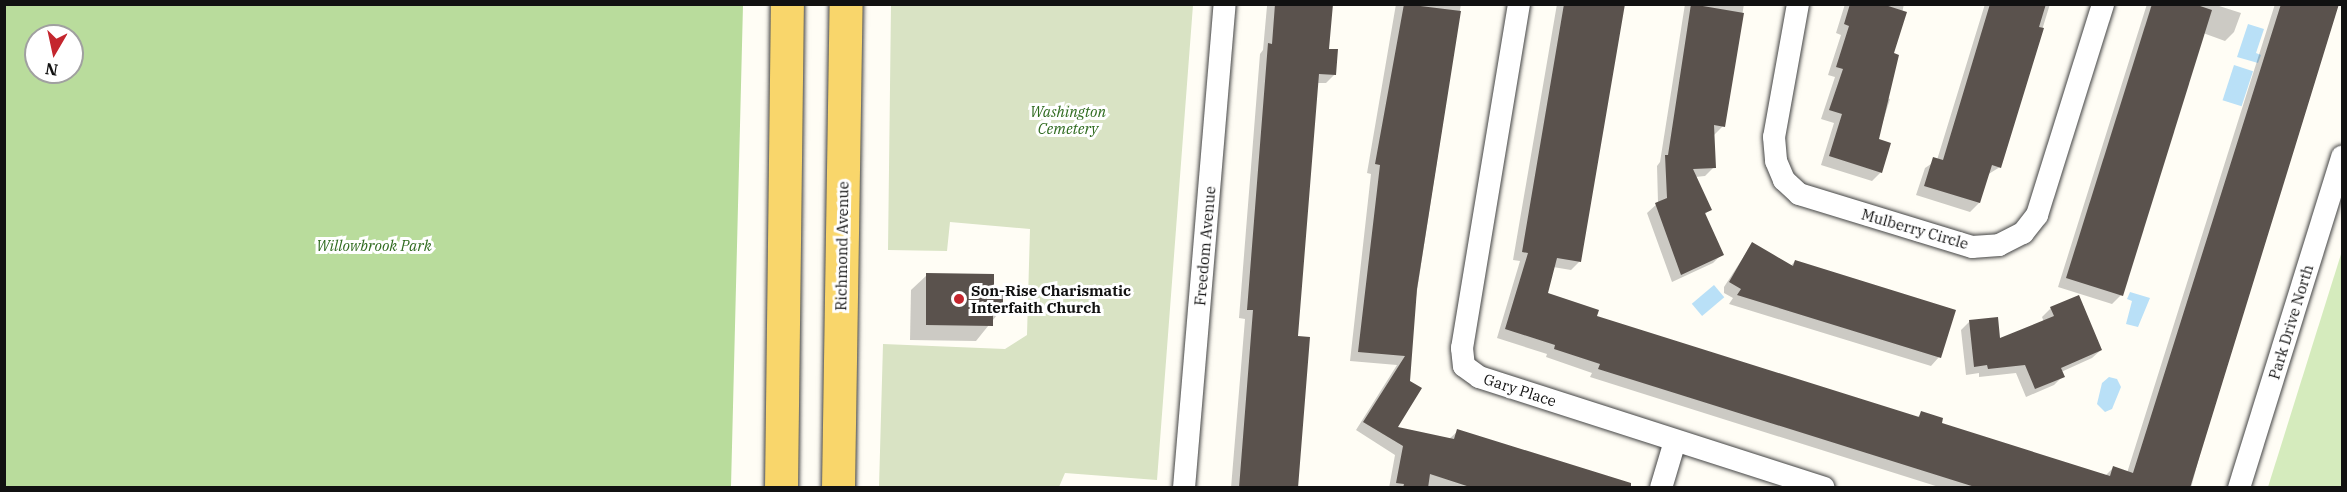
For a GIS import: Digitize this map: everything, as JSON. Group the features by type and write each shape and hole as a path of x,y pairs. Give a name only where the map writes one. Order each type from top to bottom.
{"main road":[{"path":"781,488 787,4"},
{"name":"Richmond Avenue","path":"838,488 846,4"}],"street":[{"name":"Freedom Avenue","path":"1184,488 1225,4"},
{"name":"Gary Place","path":"1519,4 1462,348 1464,366 1479,377 1824,488"},
{"name":"Mulberry Circle","path":"1798,4 1774,137 1776,161 1784,180 1798,194 1972,247 1999,245 2023,233 2037,215 2103,4"},
{"name":"Park Drive North","path":"2239,488 2343,158"},
{"path":"1661,488 1675,441"}],"green space":[{"name":"Willowbrook Park","path":"4,5 743,5 731,487 5,487"},
{"name":"Washington Cemetery","path":"891,5 1193,5 1157,480 1065,473 1059,487 879,487 883,344 1005,349 1027,335 1030,229 950,222 947,251 888,250"},
{"path":"2342,251 2342,487 2268,487"}],"water":[{"path":"2248,24 2264,29 2256,53 2261,55 2258,63 2237,57"},
{"path":"2234,65 2253,71 2242,106 2223,100"},
{"path":"1714,285 1724,297 1702,316 1692,304"},
{"path":"2130,292 2150,298 2138,327 2126,324 2132,301 2127,299"},
{"path":"2109,377 2117,379 2121,387 2112,409 2105,412 2097,404 2102,383"}],"building":[{"path":"1275,4 1333,4 1329,49 1338,49 1336,75 1319,74 1298,336 1310,337 1298,488 1239,488 1253,310 1247,310 1268,43 1272,44"},
{"path":"1404,4 1461,11 1417,289 1410,381 1422,388 1398,427 1454,439 1457,429 1631,483 1631,488 1473,488 1430,474 1428,488 1403,488 1404,484 1396,483 1403,446 1363,422 1405,356 1358,352 1380,165 1375,164"},
{"path":"1564,4 1625,4 1581,262 1557,258 1548,293 1599,310 1597,316 1919,417 1921,411 1943,418 1942,423 2110,476 2113,466 2133,473 2281,4 2339,4 2190,488 1978,488 1598,369 1600,364 1554,349 1555,345 1505,329 1528,253 1522,252"},
{"path":"1691,4 1744,13 1725,127 1714,125 1716,168 1693,169 1712,210 1705,213 1724,255 1681,275 1655,203 1667,198 1665,155 1668,155"},
{"path":"1850,4 1882,4 1907,12 1894,53 1899,55 1879,139 1891,143 1882,173 1829,156 1842,114 1829,110 1843,69 1836,67 1849,26 1844,24"},
{"path":"1990,4 2046,4 2039,27 2044,28 2001,168 1992,165 1980,203 1924,186 1933,157 1943,160"},
{"path":"2152,4 2194,4 2212,10 2123,296 2066,278"},
{"path":"1752,242 1793,266 1795,260 1956,310 1941,358 1737,295 1741,289 1729,282"},
{"name":"Son-Rise Charismatic Interfaith Church","path":"926,273 994,274 994,290 1003,291 1003,311 993,311 993,326 926,325"},
{"path":"2079,295 2102,350 2061,368 2065,377 2035,389 2025,365 1988,369 1987,365 1974,367 1969,320 1998,317 2000,338 2054,316 2050,307"}],"place":[{"name":"Son-Rise Charismatic Interfaith Church","path":"959,299"}]}
